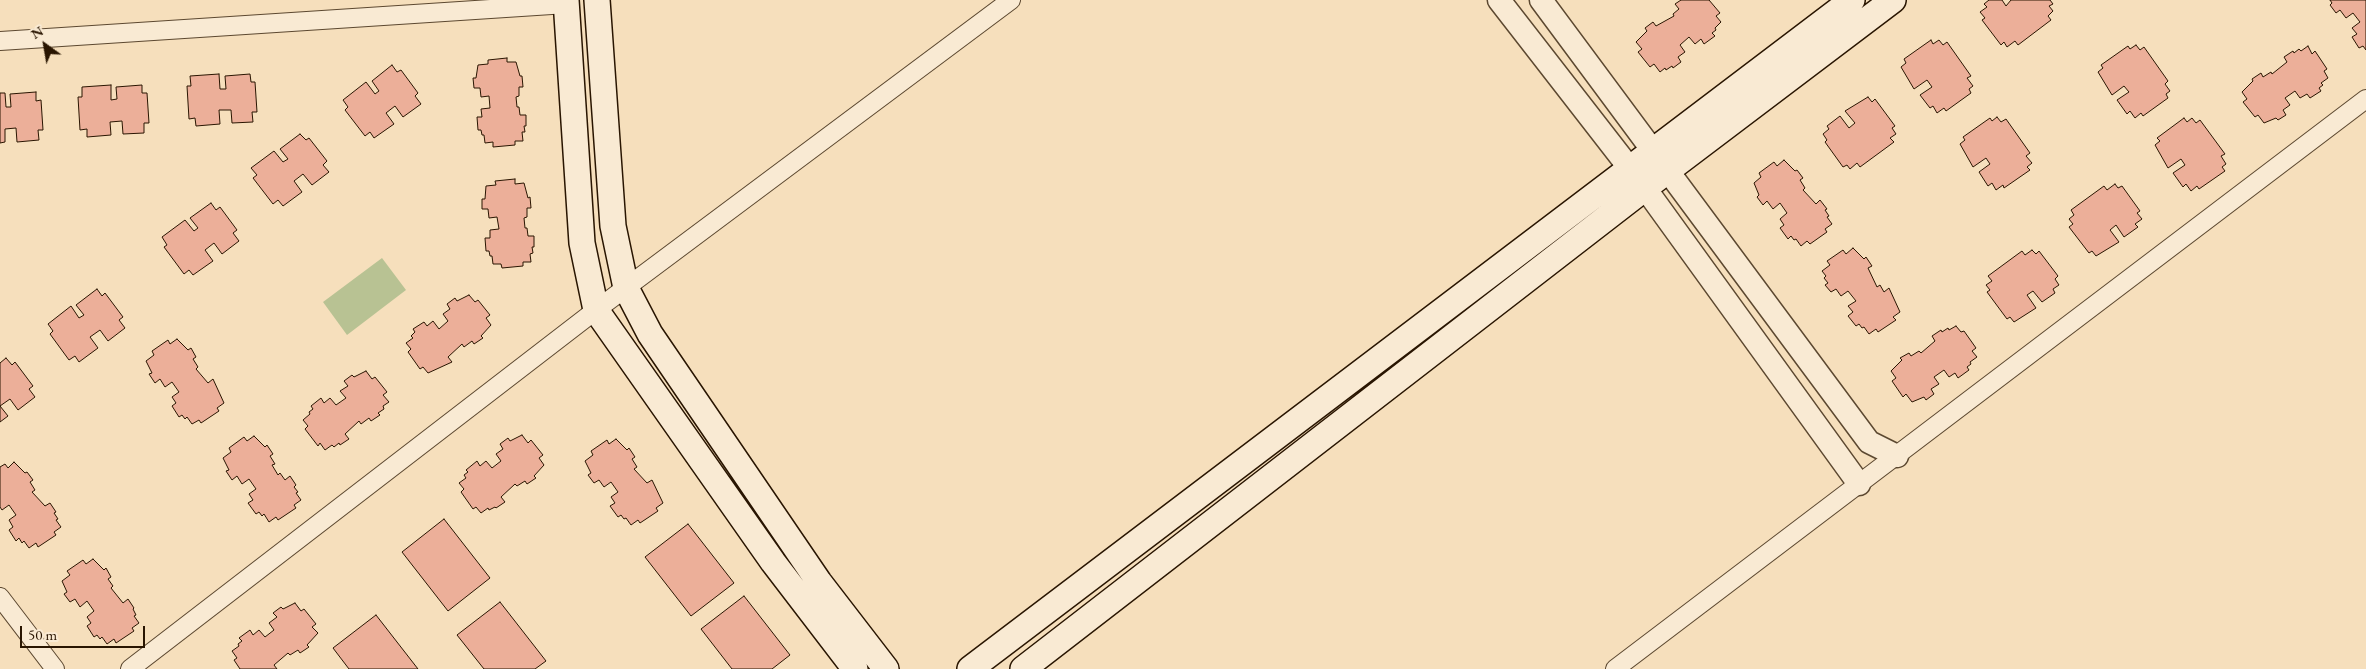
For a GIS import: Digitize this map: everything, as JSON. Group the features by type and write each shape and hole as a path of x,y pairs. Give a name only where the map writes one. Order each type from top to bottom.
{"main road":[{"path":"597,0 613,226 626,288 650,334 819,582 886,669"},
{"path":"1661,161 1852,0"},
{"path":"970,669 1661,161 1893,0"},
{"path":"566,2 582,243 596,310 773,562 855,669"},
{"path":"1023,669 1637,179"}],"street":[{"path":"130,669 596,310 1011,0"},
{"path":"1498,0 1637,179 1859,484"},
{"path":"1541,0 1869,442 1897,456"},
{"path":"0,41 566,2"},
{"path":"1615,669 2366,100"},
{"path":"0,597 55,669"}],"green space":[{"path":"382,258 406,290 347,335 323,302"}],"building":[{"path":"1681,0 1709,0 1720,13 1716,16 1721,22 1712,33 1715,36 1704,44 1701,39 1695,44 1689,37 1680,45 1685,52 1678,57 1681,62 1673,68 1672,66 1666,70 1665,68 1660,72 1654,64 1650,67 1638,52 1642,49 1636,42 1647,31 1645,28 1653,22 1656,26 1674,16 1673,14 1679,9 1675,4"},
{"path":"1989,0 2002,0 2006,6 2011,0 2050,0 2053,4 2049,6 2053,11 2048,16 2051,20 2018,45 2015,41 2007,47 2004,42 2001,45 1982,20 1985,18 1980,12 1987,7 1984,4"},
{"path":"2330,0 2366,0 2366,50 2363,46 2359,48 2352,37 2357,34 2352,28 2360,22 2353,13 2346,18 2340,10 2336,13 2330,5 2332,3"},
{"path":"1931,40 1933,44 1939,40 1943,45 1947,42 1971,76 1967,78 1973,86 1969,89 1971,93 1946,111 1944,108 1937,113 1933,106 1930,108 1920,95 1932,87 1927,80 1914,89 1901,67 1906,63 1904,59"},
{"path":"2136,45 2140,50 2144,47 2168,81 2165,84 2170,91 2166,94 2168,98 2143,116 2141,113 2135,118 2130,111 2127,114 2117,100 2129,92 2124,86 2112,95 2098,72 2103,68 2101,65 2128,46 2130,49"},
{"path":"2308,46 2312,54 2315,51 2327,69 2324,71 2328,78 2321,83 2323,85 2319,88 2321,91 2310,98 2307,94 2300,98 2295,91 2285,98 2290,105 2283,110 2286,115 2278,120 2276,118 2264,123 2258,115 2255,117 2243,102 2247,99 2242,92 2253,81 2252,79 2261,73 2263,77 2271,72 2272,74 2287,62 2284,57 2293,51 2294,53 2299,49 2301,51"},
{"path":"507,58 507,62 516,62 520,76 522,76 523,87 519,87 519,96 516,97 520,115 526,115 526,126 524,126 525,132 522,132 523,141 515,141 515,145 493,147 493,142 485,143 484,135 482,135 481,130 478,130 477,117 482,117 481,109 490,108 489,96 481,97 480,88 474,88 473,78 476,78 478,65 488,64 488,60"},
{"path":"392,65 397,72 401,70 418,93 415,96 421,104 403,117 395,106 386,113 394,124 374,138 370,132 365,136 345,110 348,107 343,100 366,82 375,94 379,91 372,81"},
{"path":"219,74 220,89 226,89 225,76 250,74 251,82 255,82 257,112 252,112 253,122 232,123 231,110 219,110 220,124 196,126 195,118 189,119 187,86 191,86 190,76"},
{"path":"111,85 111,100 117,99 116,87 142,85 142,93 147,93 149,123 144,123 144,133 123,134 122,121 110,122 111,135 87,137 87,129 80,130 78,97 82,97 82,87"},
{"path":"36,92 36,101 41,100 43,130 38,130 39,140 17,142 16,128 5,129 5,142 0,143 0,93 5,93 6,107 11,107 10,94"},
{"path":"1868,97 1872,102 1875,99 1895,126 1892,128 1896,134 1890,138 1894,142 1860,167 1857,163 1850,169 1847,165 1843,167 1825,142 1827,140 1823,134 1829,129 1827,126 1840,116 1849,128 1855,123 1845,111"},
{"path":"1997,117 2001,122 2006,119 2030,153 2026,156 2032,163 2027,167 2030,170 2004,188 2003,185 1996,190 1992,183 1988,186 1979,172 1990,164 1986,158 1973,167 1960,144 1965,140 1963,137 1990,118 1992,121"},
{"path":"2184,118 2187,122 2192,118 2196,123 2200,120 2225,154 2221,156 2226,164 2222,167 2225,171 2199,189 2197,186 2191,191 2186,184 2183,187 2173,173 2185,165 2181,159 2168,168 2155,145 2160,141 2157,138"},
{"path":"300,134 306,140 309,138 327,161 323,165 329,172 312,185 303,174 294,181 302,192 283,206 278,200 273,204 253,178 257,175 251,168 274,151 283,162 288,159 280,149"},
{"path":"1784,160 1795,171 1797,170 1803,178 1800,180 1805,188 1803,190 1816,204 1820,200 1827,209 1825,210 1829,216 1827,217 1832,224 1825,229 1827,232 1810,244 1807,241 1801,246 1791,236 1788,239 1780,228 1784,225 1780,219 1787,213 1780,203 1773,209 1767,201 1763,205 1757,197 1759,195 1754,183 1761,177 1759,173 1774,162 1777,166"},
{"path":"515,179 515,184 524,183 528,198 530,197 531,208 527,208 527,217 524,218 528,236 534,236 534,247 532,247 533,253 530,254 531,262 523,262 523,266 502,268 501,264 493,264 492,256 490,256 489,251 486,251 485,238 490,238 490,230 499,229 497,217 489,218 488,209 482,209 482,199 485,199 486,186 496,185 495,181"},
{"path":"2115,184 2118,188 2122,186 2140,211 2137,213 2142,219 2135,224 2138,227 2124,237 2116,225 2110,230 2119,242 2096,256 2092,251 2089,253 2069,227 2073,224 2069,219 2074,215 2071,210 2104,186 2107,190"},
{"path":"211,203 216,210 220,207 237,230 233,233 239,241 222,254 214,243 205,250 213,261 193,275 189,270 184,274 164,247 167,245 162,237 185,220 194,231 198,228 190,218"},
{"path":"1853,248 1864,259 1866,257 1872,266 1868,268 1877,287 1880,285 1884,292 1889,288 1900,312 1893,317 1896,320 1878,332 1876,329 1869,334 1864,327 1862,328 1859,324 1856,326 1848,316 1853,312 1848,306 1856,301 1848,291 1841,296 1836,289 1831,292 1825,285 1828,283 1822,271 1830,265 1827,261 1843,250 1846,254"},
{"path":"2032,250 2036,254 2039,251 2058,276 2055,279 2059,285 2053,289 2055,293 2042,302 2033,291 2027,295 2036,308 2014,322 2010,317 2007,319 1987,292 1990,290 1986,285 1992,281 1988,276 2022,251 2025,255"},
{"path":"97,289 102,296 105,293 123,317 119,320 125,328 108,341 100,330 90,337 98,348 79,362 75,356 69,360 50,334 53,331 48,324 71,306 79,318 84,315 76,305"},
{"path":"469,295 475,302 478,300 490,315 486,318 491,325 481,336 483,338 474,344 472,341 464,347 462,344 448,357 452,362 428,373 423,367 420,369 408,352 411,349 406,343 413,338 411,336 415,332 413,329 424,322 427,326 433,321 439,329 448,321 443,314 450,309 447,304 455,298 457,301"},
{"path":"1956,326 1961,332 1964,331 1976,348 1972,351 1977,357 1970,362 1971,364 1967,367 1969,370 1958,378 1955,373 1949,377 1944,370 1934,377 1939,384 1931,389 1934,394 1926,400 1924,397 1912,402 1906,394 1903,397 1892,381 1896,378 1891,371 1902,360 1900,358 1909,353 1911,356 1919,351 1921,353 1935,341 1932,336 1941,330 1942,332"},
{"path":"177,339 188,350 191,348 196,357 193,359 198,367 196,369 208,383 213,379 224,403 217,408 219,411 201,423 199,420 192,424 187,417 185,419 182,415 179,417 172,406 176,403 172,397 179,392 172,382 165,387 160,379 155,383 149,374 152,373 146,361 154,355 152,351 168,340 170,344"},
{"path":"6,358 12,365 15,362 33,386 29,389 35,397 18,410 10,399 0,406 0,363"},
{"path":"366,371 372,379 375,377 387,392 383,395 389,402 378,413 380,415 371,421 369,418 361,424 359,421 345,434 349,439 340,445 339,443 334,447 332,445 325,450 320,443 318,446 305,429 308,426 303,420 313,409 311,406 321,398 324,403 330,398 336,405 346,398 340,391 348,386 344,381 352,375 354,377"},
{"path":"0,406 8,416 0,422"},
{"path":"522,435 528,443 531,440 543,455 539,458 544,465 534,476 536,478 527,484 525,481 517,486 515,484 501,497 505,502 496,508 489,510 488,508 481,513 476,507 473,509 461,492 464,489 459,483 466,478 464,475 468,472 466,470 477,461 480,466 486,461 492,468 501,461 496,454 503,449 500,444 508,438 510,441"},
{"path":"254,436 265,447 267,445 273,454 270,456 275,464 272,465 278,475 280,473 285,480 290,476 296,485 294,487 298,492 296,493 301,500 294,505 296,508 278,520 276,517 269,522 264,514 262,516 259,512 256,514 248,503 253,500 249,494 256,489 249,479 242,484 237,476 232,480 226,471 229,470 223,458 231,452 229,448 244,437 247,441"},
{"path":"616,439 627,450 629,448 635,457 632,459 637,467 634,469 647,483 652,480 663,503 656,508 658,511 640,523 638,520 631,525 626,518 624,519 621,515 618,517 610,506 615,503 611,497 618,492 611,482 604,487 599,480 594,483 588,475 591,473 585,461 593,455 591,451 607,440 609,444"},
{"path":"14,462 25,473 27,472 33,480 30,482 35,490 32,492 45,506 50,503 56,512 54,513 58,519 56,520 61,527 54,532 56,535 38,547 36,543 29,548 19,538 16,541 9,530 13,527 9,520 16,515 9,505 2,510 0,507 0,467 5,464 8,468"},
{"path":"444,519 490,578 448,611 402,552"},
{"path":"688,524 734,583 691,616 645,557"},
{"path":"93,559 104,570 106,568 111,577 108,579 113,586 111,588 123,603 128,599 134,608 136,615 134,616 139,623 132,628 134,631 116,643 114,639 107,644 102,637 100,639 97,635 94,637 87,626 91,623 87,617 94,611 87,601 80,607 75,599 70,602 64,594 67,592 62,581 70,575 67,571 83,560 86,564"},
{"path":"744,596 790,655 772,669 732,669 701,629"},
{"path":"500,602 546,661 535,669 484,669 457,635"},
{"path":"295,603 301,611 304,609 316,624 312,627 318,633 307,645 309,647 300,653 298,650 290,655 288,653 274,665 277,669 240,669 234,660 237,658 232,651 242,641 239,638 250,630 253,635 259,630 265,637 274,630 269,623 277,617 273,613 281,607 283,609"},
{"path":"376,615 418,669 349,669 333,648"}]}
